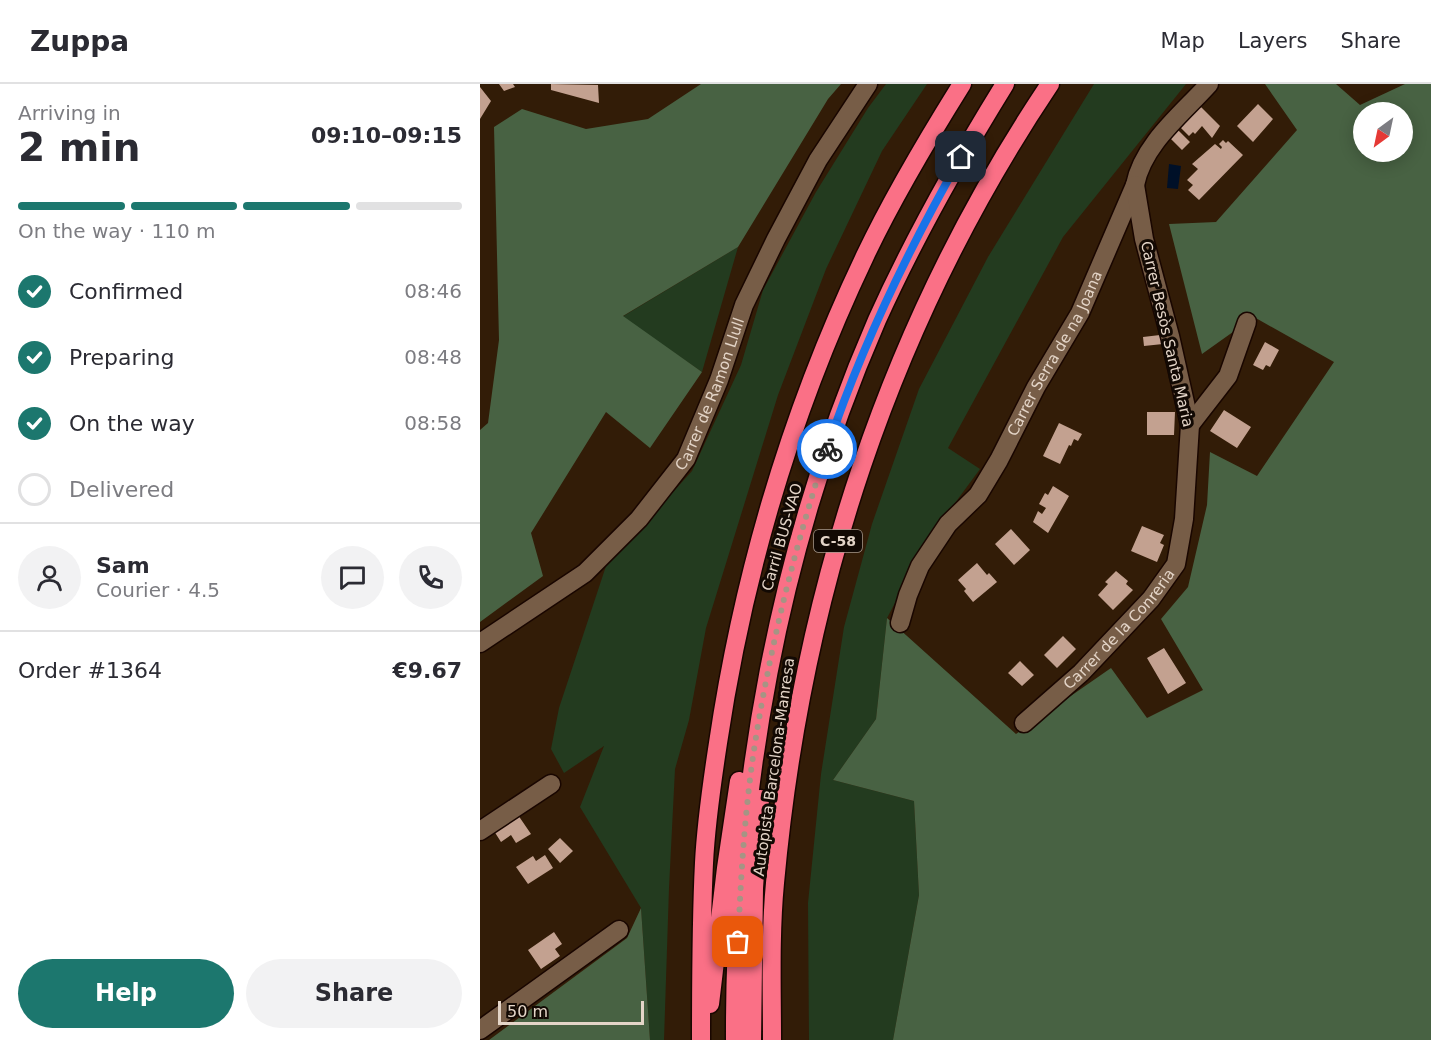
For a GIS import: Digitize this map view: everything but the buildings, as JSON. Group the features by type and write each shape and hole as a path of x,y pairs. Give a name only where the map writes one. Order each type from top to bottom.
{"highway":[{"path":"702,1040 704,862 709,810 730,669 751,573 785,460 820,361 846,298 912,166 962,84"},
{"name":"Carril BUS-VAO","path":"735,1040 742,849 756,738 770,658 795,554 811,499 851,383 908,255 965,150 1005,84"},
{"name":"Autopista Barcelona-Manresa","path":"772,1040 771,964 774,896 782,820 809,654 832,559 861,464 897,370 935,286 980,198 1050,84"},
{"path":"702,1040 714,980 726,868 744,755 770,658"},
{"path":"752,1040 754,888 770,658"}],"street":[{"name":"Carrer de Ramon Llull","path":"480,643 585,573 639,519 686,459 719,380 744,305 771,248 818,160 868,84"},
{"name":"Carrer Serra de na Joana","path":"900,623 920,566 948,525 978,495 999,460 1036,387 1080,313 1134,185 1138,170 1148,151 1209,84"},
{"name":"Carrer Besòs Santa Maria","path":"1134,185 1144,239 1191,425 1184,519"},
{"path":"1191,425 1228,376 1247,322"},
{"name":"Carrer de la Conreria","path":"1024,723 1081,673 1151,599 1176,564 1184,519"},
{"path":"480,831 551,784"},
{"path":"480,1030 619,930"}],"green space":[{"path":"701,84 841,84 828,99 738,247 623,316 702,372 650,448 606,412 531,533 543,576 480,622 480,430 488,423 499,340 494,127 522,109 586,129 648,119"},
{"path":"886,84 927,84 882,151 826,269 778,395 706,628 689,720 675,769 664,1040 650,1040 641,908 580,807 604,746 564,773 551,749 559,708 606,566 692,471 741,365 763,290 816,192 868,108"},
{"path":"1094,84 1186,84 1063,237 948,448 980,469 930,537 887,618 876,719 833,780 914,801 919,895 893,1040 809,1040 808,903 821,774 844,627 872,524 919,389 988,257"},
{"path":"1265,84 1336,84 1357,102 1353,102 1353,162 1413,162 1413,102 1366,102 1405,84 1431,84 1431,1040 893,1040 919,895 914,801 833,780 876,719 887,618 1016,734 1111,668 1147,718 1203,690 1161,619 1188,587 1207,505 1210,452 1257,476 1334,362 1254,317 1202,354 1169,224 1216,222 1297,130"},
{"path":"738,247 702,372 622,317"},
{"path":"641,908 650,1040 489,1040 627,938"}],"water":[{"path":"1169,164 1181,166 1178,189 1167,188"}],"way so far":[{"path":"738,942 742,849 756,738 770,658 795,554 827,449"}],"route":[{"path":"827,449 851,383 878,320 908,255 961,157"}]}
